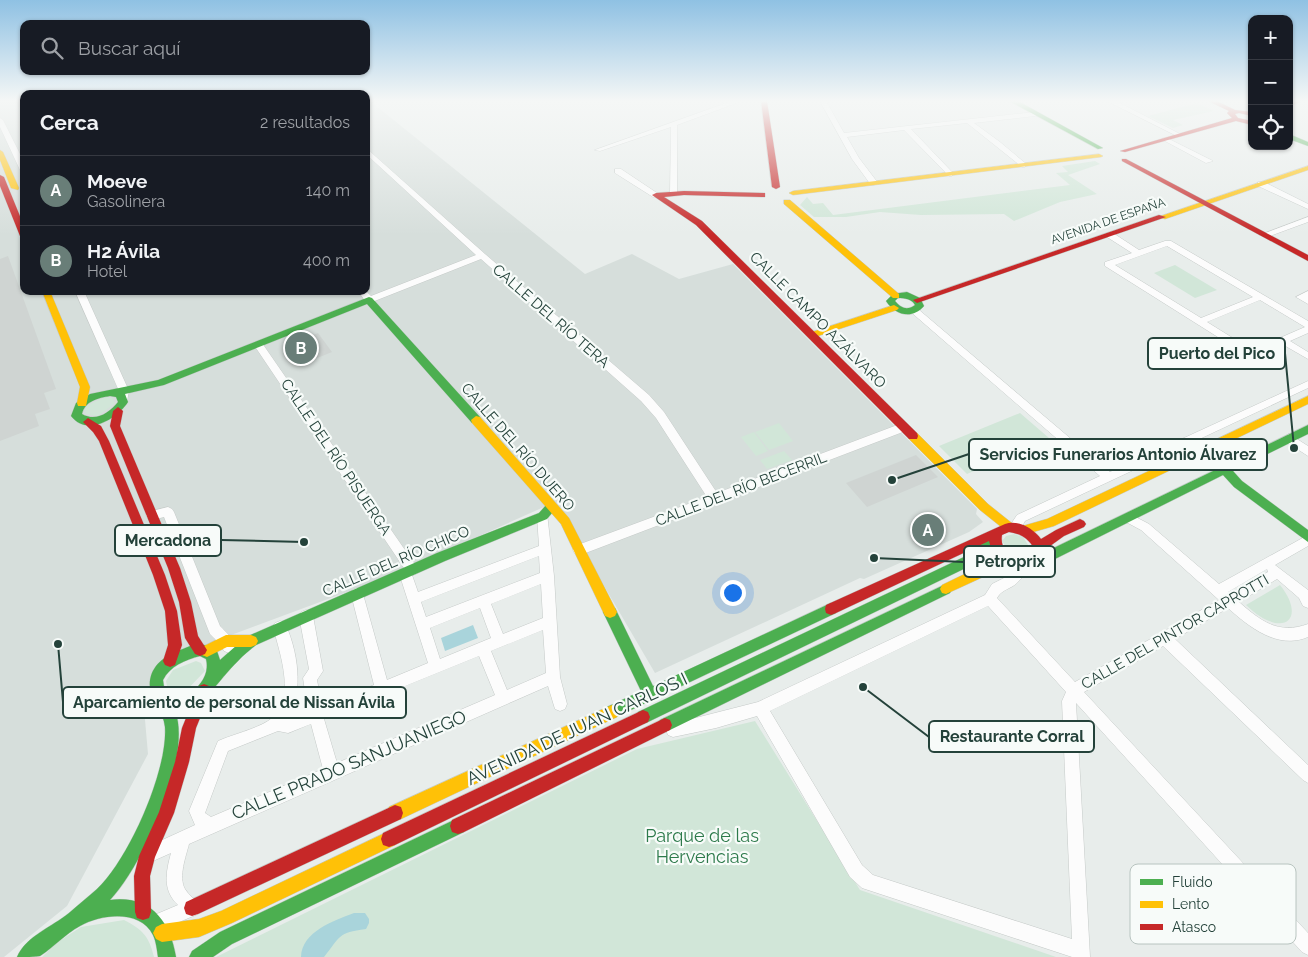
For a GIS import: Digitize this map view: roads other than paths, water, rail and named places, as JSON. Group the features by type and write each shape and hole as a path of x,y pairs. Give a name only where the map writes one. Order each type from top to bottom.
{"main road":[{"path":"770,146 776,187"},
{"path":"1092,146 1308,258"},
{"path":"656,195 674,194 778,199 874,183 1111,156 1144,146"},
{"path":"0,152 20,199"},
{"name":"AVENIDA DE ESPAÑA","path":"916,306 1110,235 1308,168"},
{"path":"0,177 20,226"},
{"path":"778,199 783,188 776,187 763,191 778,199 896,296"},
{"name":"CALLE CAMPO AZÁLVARO","path":"656,195 699,222 1006,531 1034,537 1041,546"},
{"path":"48,295 85,387 82,403 76,412 76,416 88,422 97,430 104,441 159,575 172,619 175,645 170,661"},
{"path":"60,295 66,310"},
{"path":"907,295 916,306 904,312 894,308 890,301 896,296 907,295"},
{"path":"88,422 104,419 118,399 259,345 365,296"},
{"name":"CALLE DEL RÍO DUERO","path":"365,296 547,512 564,521 650,695"},
{"path":"812,335 894,308"},
{"path":"97,383 100,388 118,399"},
{"path":"82,403 95,395 118,399 160,383"},
{"path":"118,399 115,426 182,594 192,638 204,651 214,657 216,663 214,677 204,691 189,728 182,762 166,813 147,856 142,876 154,923 167,957"},
{"name":"AVENIDA DE JUAN CARLOS I","path":"192,908 1006,531 1050,524 1308,400"},
{"path":"1255,438 1308,412"},
{"path":"198,957 226,938 980,572 1025,564 1133,515 1308,429"},
{"path":"1225,470 1238,484 1308,538"},
{"name":"CALLE DEL RÍO CHICO","path":"214,677 233,656 251,641 547,512"},
{"path":"1006,531 995,548 1003,557 1025,564 1042,555 1041,546 1060,533 1087,520"},
{"name":"AVENIDA DE JUAN CARLOS I","path":"154,923 199,928 226,917 970,560 1006,531"},
{"path":"26,957 49,935 76,917 105,893 119,877 151,813 168,758 172,730 171,716 163,702 156,695 155,682 164,667 180,654 204,651 226,641"},
{"name":"CALLE DEL RÍO CHICO","path":"226,641 251,641"},
{"path":"163,702 179,704 196,697 204,691"},
{"path":"76,917 101,908 124,906 154,923"}],"street":[{"path":"12,146 20,162"},
{"path":"598,150 611,146"},
{"path":"674,146 674,194"},
{"path":"848,146 874,183"},
{"path":"923,146 949,174"},
{"path":"1001,146 1022,165"},
{"path":"1178,146 1209,161"},
{"name":"CALLE DEL RÍO TERA","path":"370,154 482,256 645,398 660,415 715,499"},
{"name":"CALLE CAMPO AZÁLVARO","path":"618,171 656,195"},
{"path":"1261,184 1308,207"},
{"path":"1264,235 1308,219"},
{"path":"1110,235 1138,252"},
{"path":"1168,243 1308,327 1251,354 1108,264 1168,243"},
{"path":"370,294 482,256"},
{"path":"1308,294 1300,297 1308,301"},
{"path":"80,295 118,399"},
{"path":"1200,322 1260,297"},
{"path":"916,306 1109,477"},
{"path":"1282,340 1308,356"},
{"name":"CALLE DEL RÍO PISUERGA","path":"259,345 409,571 414,599 436,667"},
{"name":"AVENIDA DE JUAN CARLOS I","path":"1006,531 1021,518 1308,384"},
{"name":"CALLE DEL RÍO BECERRIL","path":"579,550 904,427"},
{"path":"1289,438 1308,452"},
{"path":"152,515 168,512 215,630 226,641 233,656"},
{"path":"547,512 546,548 553,677 560,704"},
{"path":"1133,515 1252,621 1268,630 1285,635 1305,635"},
{"name":"CALLE DEL PINTOR CAPROTTI","path":"1218,591 1308,538"},
{"path":"414,599 546,548"},
{"path":"642,736 716,721 760,708 990,599 996,588 1012,580 1025,564"},
{"path":"1266,564 1304,594 1308,602"},
{"name":"CALLE DEL PINTOR CAPROTTI","path":"1073,690 1277,573"},
{"path":"422,625 548,576"},
{"path":"357,594 382,689"},
{"path":"990,599 1233,864"},
{"path":"484,601 500,641"},
{"path":"306,616 316,671 310,678 316,715 332,774"},
{"path":"276,724 288,726 550,621"},
{"path":"208,826 198,818 198,811 223,746 276,724 286,714 292,671 280,627"},
{"path":"1164,638 1308,775"},
{"path":"483,648 503,698"},
{"name":"CALLE PRADO SANJUANIEGO","path":"147,856 208,826 553,677"},
{"path":"760,708 856,871 868,882 1081,954 1068,701 1073,690"},
{"path":"182,839 174,873 176,892 192,908"},
{"name":"AVENIDA DE JUAN CARLOS I","path":"154,923 192,908"},
{"path":"1296,933 1308,946"}],"water":[{"path":"473,625 478,638 445,651 441,638"},
{"path":"354,913 365,913 369,919 366,929 344,934 324,957 301,957 307,940 320,928"}],"place":[{"name":"H2 Ávila","path":"301,348"},
{"name":"Puerto del Pico","path":"1294,448"},
{"name":"Servicios Funerarios Antonio Álvarez","path":"892,480"},
{"name":"Moeve","path":"928,530"},
{"name":"Mercadona","path":"304,542"},
{"name":"Petroprix","path":"874,558"},
{"name":"Aparcamiento de personal de Nissan Ávila","path":"58,644"},
{"name":"Restaurante Corral","path":"863,687"}],"park label":[{"name":"Parque de las Hervencias","path":"702,846"}]}
